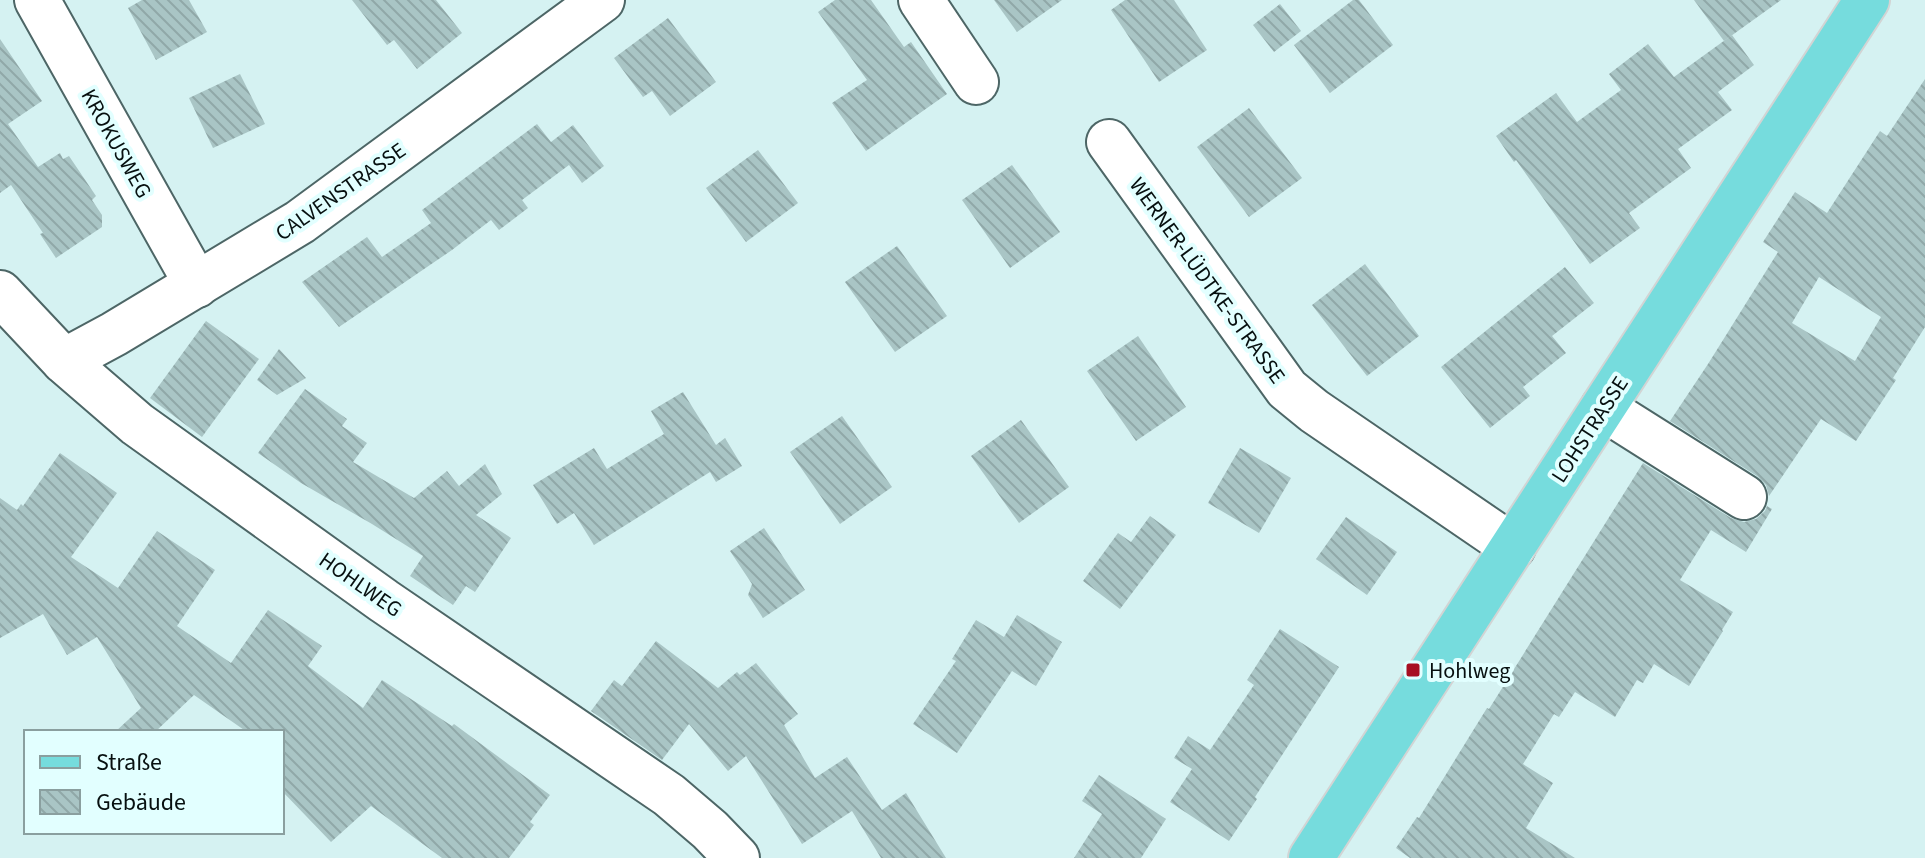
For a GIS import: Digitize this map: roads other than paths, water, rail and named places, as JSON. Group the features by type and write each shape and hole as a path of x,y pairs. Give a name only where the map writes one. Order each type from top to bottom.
{"main road":[{"name":"LOHSTRASSE","path":"1311,858 1867,0"}],"street":[{"name":"KROKUSWEG","path":"37,0 197,285"},
{"path":"921,0 976,82"},
{"name":"CALVENSTRASSE","path":"64,361 197,285 321,207 590,3"},
{"name":"WERNER-LÜDTKE-STRASSE","path":"1109,142 1287,389 1314,411 1513,547"},
{"name":"HOHLWEG","path":"0,293 64,361 137,424 384,601 669,795 737,858"},
{"path":"1603,408 1744,497"}],"place":[{"name":"Hohlweg","path":"1413,670"}]}
